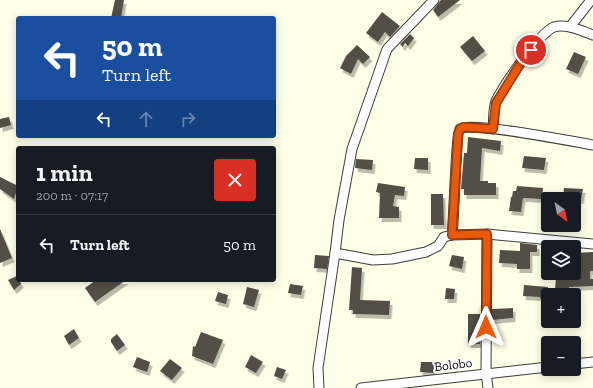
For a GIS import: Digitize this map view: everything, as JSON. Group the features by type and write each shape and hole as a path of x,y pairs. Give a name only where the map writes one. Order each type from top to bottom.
{"street":[{"path":"319,388 318,368 339,220 352,149 387,49 434,0"},
{"path":"570,27 591,0"},
{"path":"493,129 496,103 522,61 539,39 555,27 570,27 593,35"},
{"path":"452,235 459,131 464,127 493,129 593,145"},
{"path":"335,253 373,260 392,259 426,252 438,246 444,238 452,235 487,234 593,244"},
{"path":"487,234 486,373 488,388"},
{"path":"581,363 593,362"},
{"name":"Bolobo","path":"361,388 541,368"}],"building":[{"path":"115,0 124,0 121,16 111,16"},
{"path":"441,0 460,0 438,17 433,10"},
{"path":"382,12 400,26 390,37 385,32 378,42 366,33"},
{"path":"410,34 414,38 408,46 405,43 403,47 400,44"},
{"path":"473,36 485,51 472,61 460,47"},
{"path":"357,45 370,57 363,64 358,59 351,74 340,68 346,56"},
{"path":"574,52 586,57 578,74 566,69"},
{"path":"9,117 11,125 0,128 0,119"},
{"path":"468,137 501,141 500,151 482,148 480,181 496,183 496,195 464,195 464,189 461,189 464,153 467,153"},
{"path":"524,156 546,158 544,170 522,168"},
{"path":"415,158 428,158 428,170 414,169"},
{"path":"356,159 373,160 372,170 355,168"},
{"path":"0,177 16,185 14,199 0,189"},
{"path":"378,183 405,187 404,196 395,195 393,206 399,207 399,218 379,218 380,193 376,192"},
{"path":"517,186 543,188 543,192 541,192 541,199 523,198 521,212 509,211 513,191 516,191"},
{"path":"564,188 583,189 581,200 581,192 564,192"},
{"path":"431,194 443,194 444,225 431,225"},
{"path":"0,229 12,258 0,263"},
{"path":"520,243 537,245 537,252 530,252 530,269 517,269 517,264 499,263 500,250 520,251"},
{"path":"593,252 593,271 590,271 590,279 593,279 593,286 555,288 556,280 581,280 581,253"},
{"path":"315,255 329,256 327,269 314,268"},
{"path":"452,255 464,257 462,269 449,266"},
{"path":"352,267 362,268 360,300 390,301 389,315 353,314 353,310 349,310"},
{"path":"16,276 16,282 20,282 21,284 14,290 8,280"},
{"path":"93,282 123,282 95,302 85,288"},
{"path":"290,284 303,286 301,295 288,293"},
{"path":"524,285 548,287 541,288 541,300 540,297 523,296"},
{"path":"247,287 259,290 254,307 243,304"},
{"path":"446,288 455,289 454,299 445,299"},
{"path":"218,292 228,295 226,304 215,301"},
{"path":"513,308 513,318 492,320 492,309"},
{"path":"468,314 480,314 480,344 468,344"},
{"path":"74,329 79,338 69,345 64,336"},
{"path":"201,332 223,340 213,364 192,356 193,346 195,347"},
{"path":"117,334 125,345 117,351 111,342 111,339"},
{"path":"251,355 263,362 256,373 245,367"},
{"path":"137,357 150,362 147,372 133,367"},
{"path":"170,359 182,368 172,380 160,371"},
{"path":"421,362 434,362 434,373 420,372"},
{"path":"277,367 286,370 282,379 274,376"}],"route":[{"path":"486,327 487,234 452,235 454,224 458,134 460,129 464,127 493,129 496,103 522,61 531,50"}]}
